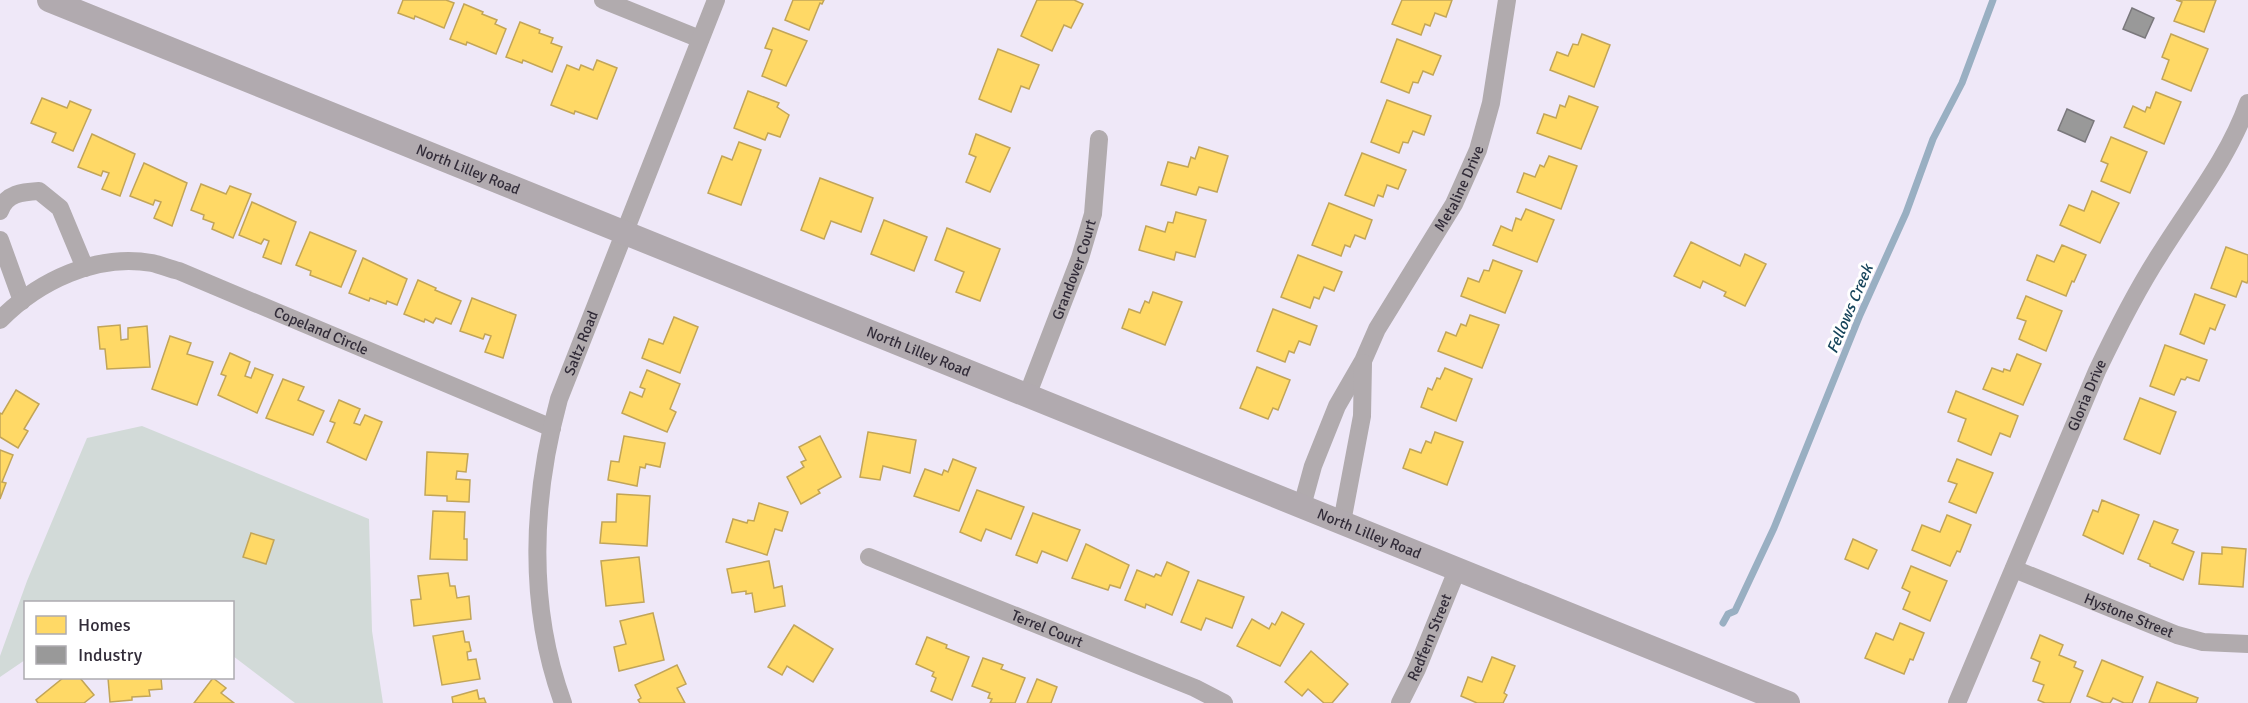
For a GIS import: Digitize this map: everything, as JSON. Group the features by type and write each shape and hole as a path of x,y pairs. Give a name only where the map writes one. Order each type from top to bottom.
{"street":[{"name":"North Lilley Road","path":"49,0 1788,703"},
{"path":"603,0 700,39"},
{"name":"Saltz Road","path":"563,703 550,658 540,602 537,546 540,489 552,428 559,399 716,0"},
{"name":"Metaline Drive","path":"1302,506 1313,466 1337,406 1363,362 1377,329 1454,204 1474,159 1491,103 1507,0"},
{"name":"Gloria Drive","path":"1957,703 2118,327 2159,255 2216,170 2248,103"},
{"name":"Grandover Court","path":"1027,396 1080,258 1093,214 1099,139"},
{"path":"0,211 1,207 16,193 39,190 60,208 85,268"},
{"path":"0,240 22,301"},
{"name":"Copeland Circle","path":"0,320 22,301 60,277 112,262 151,263 179,271 552,428"},
{"name":"Metaline Drive","path":"1342,522 1362,416 1363,362"},
{"name":"Terrel Court","path":"869,557 1195,688 1224,703"},
{"name":"Hystone Street","path":"2013,569 2177,635 2203,642 2248,644"},
{"name":"Redfern Street","path":"1400,703 1417,669 1457,570"}],"shaded area":[{"path":"142,426 369,519 372,631 383,703 295,703 234,657 234,601 24,601 24,661 0,677 0,656 27,581 87,438"}],"building: Homes":[{"path":"403,0 446,0 454,3 444,28 415,16 414,19 398,13"},
{"path":"793,0 824,0 822,4 820,3 809,30 785,20"},
{"path":"1037,0 1074,0 1083,4 1071,28 1064,25 1052,51 1021,36"},
{"path":"1402,0 1452,0 1446,17 1435,13 1430,26 1425,24 1421,35 1392,24"},
{"path":"2176,0 2216,0 2204,32 2174,21 2182,2"},
{"path":"464,4 497,20 495,24 506,29 496,54 467,42 466,45 450,39"},
{"path":"520,22 540,30 539,33 553,38 551,43 562,47 552,72 523,60 522,63 506,57"},
{"path":"773,28 807,41 786,86 762,76 772,50 765,48"},
{"path":"1582,34 1610,45 1594,87 1550,70 1557,52 1568,56 1573,44 1578,45"},
{"path":"2171,34 2208,49 2191,91 2162,79 2169,60 2162,57"},
{"path":"1397,39 1441,56 1433,75 1423,71 1418,83 1413,82 1409,93 1381,82"},
{"path":"998,49 1039,65 1029,89 1021,86 1011,112 979,99"},
{"path":"597,60 617,68 597,119 575,111 574,114 551,105 567,65 579,70 581,65 593,70"},
{"path":"748,91 779,103 777,107 789,115 780,137 768,133 765,140 734,128"},
{"path":"2156,92 2181,102 2164,144 2124,127 2133,106 2145,112 2147,107 2150,108"},
{"path":"1569,96 1598,107 1581,149 1537,133 1544,114 1556,118 1560,105 1565,107"},
{"path":"42,98 67,108 70,101 91,110 73,151 52,142 56,133 31,123"},
{"path":"1387,100 1431,116 1424,135 1413,131 1408,143 1403,142 1399,153 1371,142"},
{"path":"92,134 135,154 120,196 102,189 109,173 103,171 101,176 78,167"},
{"path":"976,134 1010,148 990,192 966,182 976,157 969,154"},
{"path":"2111,137 2147,152 2130,193 2101,181 2108,164 2101,161"},
{"path":"739,142 761,150 741,205 708,193 722,156 732,160"},
{"path":"1199,147 1228,156 1217,192 1199,187 1196,195 1161,185 1168,162 1188,167 1191,157 1195,159"},
{"path":"1362,153 1406,170 1398,189 1387,185 1383,197 1378,195 1374,206 1345,195"},
{"path":"1549,156 1577,166 1561,209 1517,192 1524,173 1535,177 1540,165 1544,167"},
{"path":"144,163 187,183 172,226 154,218 161,202 155,200 153,205 130,196"},
{"path":"820,178 873,198 861,232 831,221 824,239 801,230"},
{"path":"201,184 226,194 230,186 251,194 233,238 212,229 214,223 203,219 204,215 191,210"},
{"path":"2092,191 2119,203 2100,243 2060,225 2069,205 2084,211"},
{"path":"252,202 296,222 281,264 263,257 269,241 264,239 261,244 239,235"},
{"path":"1329,203 1372,220 1365,239 1355,235 1350,247 1345,245 1341,256 1312,245"},
{"path":"1526,209 1554,220 1537,262 1493,245 1501,226 1512,231 1516,218 1521,220"},
{"path":"1176,212 1206,220 1195,257 1176,252 1174,260 1139,250 1146,226 1165,232 1168,222 1173,223"},
{"path":"884,220 927,237 914,271 871,254"},
{"path":"947,228 1000,249 980,301 956,292 964,272 935,260"},
{"path":"310,232 356,251 341,287 310,275 311,271 296,265"},
{"path":"1691,242 1740,266 1745,254 1766,264 1745,306 1724,296 1726,292 1703,281 1700,288 1674,276"},
{"path":"2062,245 2086,255 2066,296 2027,280 2037,255 2054,262"},
{"path":"2226,247 2248,255 2248,280 2247,283 2242,281 2236,297 2211,288"},
{"path":"1298,255 1342,272 1334,291 1324,287 1319,299 1314,297 1310,308 1281,297"},
{"path":"363,258 407,279 397,305 370,298 369,301 349,293"},
{"path":"1493,260 1522,271 1505,313 1461,296 1468,278 1479,282 1484,270 1489,271"},
{"path":"418,280 461,301 451,324 436,318 433,323 425,319 424,322 404,314"},
{"path":"1153,292 1182,302 1165,345 1122,328 1129,309 1140,313 1145,301 1149,303"},
{"path":"2195,294 2225,305 2215,330 2210,328 2204,344 2180,334"},
{"path":"2026,296 2062,311 2046,351 2019,339 2026,321 2017,318"},
{"path":"472,298 516,315 503,358 485,352 491,336 485,334 483,339 460,331"},
{"path":"1273,309 1317,326 1310,345 1299,341 1294,353 1289,351 1285,362 1257,351"},
{"path":"1470,315 1499,325 1482,368 1438,351 1446,332 1456,336 1461,324 1466,326"},
{"path":"674,317 698,327 680,373 642,358 649,339 663,344"},
{"path":"120,325 121,340 128,339 128,328 147,326 150,367 107,369 105,349 100,349 98,327"},
{"path":"170,336 191,343 187,354 213,362 197,405 152,389"},
{"path":"2165,345 2207,360 2199,381 2187,377 2185,380 2181,379 2174,395 2150,386"},
{"path":"230,353 250,362 245,376 251,378 255,368 273,375 257,413 218,395 226,376 221,374"},
{"path":"2017,354 2041,364 2023,405 1983,389 1992,368 2003,372 2004,369 2010,371"},
{"path":"1257,367 1290,380 1278,410 1273,408 1268,419 1240,408"},
{"path":"1445,368 1472,379 1456,421 1421,407 1428,388 1432,390 1437,378 1440,379"},
{"path":"647,370 680,384 670,409 676,412 667,432 622,413 630,392 642,397 645,389 640,387"},
{"path":"283,379 304,387 298,400 324,411 313,435 266,418"},
{"path":"16,390 39,404 24,429 28,431 18,448 0,437 0,413 2,414"},
{"path":"1956,391 2018,416 2010,437 2000,433 1991,455 1958,441 1966,419 1948,412"},
{"path":"2140,398 2176,412 2160,454 2124,439"},
{"path":"339,400 360,409 354,423 360,425 365,415 382,422 366,460 327,442 335,423 330,421"},
{"path":"868,432 916,440 910,473 883,466 880,480 860,477"},
{"path":"1435,432 1463,442 1447,485 1403,468 1410,449 1421,453 1426,441 1431,443"},
{"path":"624,436 665,443 660,467 646,464 645,468 640,467 637,486 608,480 611,461 619,462"},
{"path":"820,436 841,477 818,490 820,493 801,504 787,477 804,467 801,462 806,460 799,447"},
{"path":"0,450 13,455 2,482 6,483 0,499"},
{"path":"427,452 468,454 466,472 457,471 456,479 470,480 469,502 447,501 447,496 425,495"},
{"path":"953,459 976,468 959,511 914,496 925,469 942,475 944,470 948,472"},
{"path":"1957,459 1993,473 1976,513 1949,502 1957,484 1948,481"},
{"path":"977,490 1024,507 1011,539 986,529 981,541 960,532"},
{"path":"617,494 650,496 647,546 600,543 602,522 616,522"},
{"path":"2102,500 2139,515 2123,554 2083,535 2093,510 2098,512"},
{"path":"759,503 788,512 782,531 775,529 767,555 726,542 733,519 747,523 748,520 754,521"},
{"path":"433,511 465,512 464,539 467,539 467,560 430,559"},
{"path":"1033,513 1080,530 1067,561 1042,551 1037,563 1016,555"},
{"path":"1947,515 1971,525 1960,552 1957,551 1950,566 1912,550 1922,525 1940,532"},
{"path":"2154,521 2178,530 2172,543 2194,552 2183,580 2138,559"},
{"path":"251,533 274,540 266,564 243,557"},
{"path":"1853,539 1877,550 1868,569 1845,559"},
{"path":"1086,544 1129,565 1120,588 1110,585 1108,590 1072,578"},
{"path":"2222,547 2246,549 2243,587 2199,584 2202,553 2222,554"},
{"path":"639,557 644,602 606,606 601,561"},
{"path":"769,561 774,588 782,586 785,606 755,612 752,593 746,594 746,591 732,593 727,569"},
{"path":"1167,562 1189,572 1172,615 1146,604 1145,608 1125,600 1137,570 1154,577 1156,574 1161,576"},
{"path":"1911,566 1947,581 1930,621 1903,609 1910,592 1902,588"},
{"path":"448,573 450,586 455,586 457,598 469,596 471,619 414,626 411,600 421,599 418,576"},
{"path":"1198,580 1244,597 1232,628 1206,618 1201,630 1181,622"},
{"path":"1282,612 1304,624 1280,666 1237,646 1252,619 1269,629 1272,623 1275,625"},
{"path":"653,613 664,660 619,671 614,647 626,644 620,621"},
{"path":"1900,623 1924,633 1913,660 1910,659 1904,674 1865,658 1876,633 1893,640"},
{"path":"794,625 833,649 813,682 787,666 782,675 768,667"},
{"path":"463,631 465,642 469,642 471,651 467,652 468,660 476,659 480,679 442,685 433,636"},
{"path":"2040,635 2063,645 2059,655 2076,662 2074,667 2083,671 2070,703 2045,703 2038,700 2044,685 2033,681 2040,662 2031,658"},
{"path":"927,637 969,657 952,700 931,691 936,678 932,676 934,672 916,664"},
{"path":"1311,651 1348,684 1332,703 1324,703 1308,689 1302,696 1285,682"},
{"path":"1492,657 1515,666 1504,693 1507,695 1503,703 1477,703 1461,696 1468,677 1482,682"},
{"path":"983,658 1003,665 1001,669 1025,678 1015,703 990,703 992,699 988,698 990,693 972,686"},
{"path":"2102,660 2143,677 2132,703 2124,703 2113,698 2110,703 2104,703 2087,696"},
{"path":"677,665 686,684 677,688 685,703 640,703 638,700 641,698 635,685"},
{"path":"62,679 81,679 94,695 84,703 38,703 36,700"},
{"path":"108,679 161,679 162,689 149,690 150,696 110,702"},
{"path":"214,679 226,688 221,693 234,703 194,703"},
{"path":"1037,679 1057,687 1051,703 1027,703"},
{"path":"2157,682 2198,698 2196,703 2149,703"},
{"path":"477,690 479,699 484,698 486,703 453,703 452,697"}],"building: Industry":[{"path":"2132,8 2154,18 2145,38 2123,29"},
{"path":"2067,109 2094,121 2085,142 2058,130"}],"waterway":[{"name":"Fellows Creek","path":"1723,623 1728,614 1735,611 1774,528 1860,315 1906,213 1933,139 1962,83 1993,0"}]}
